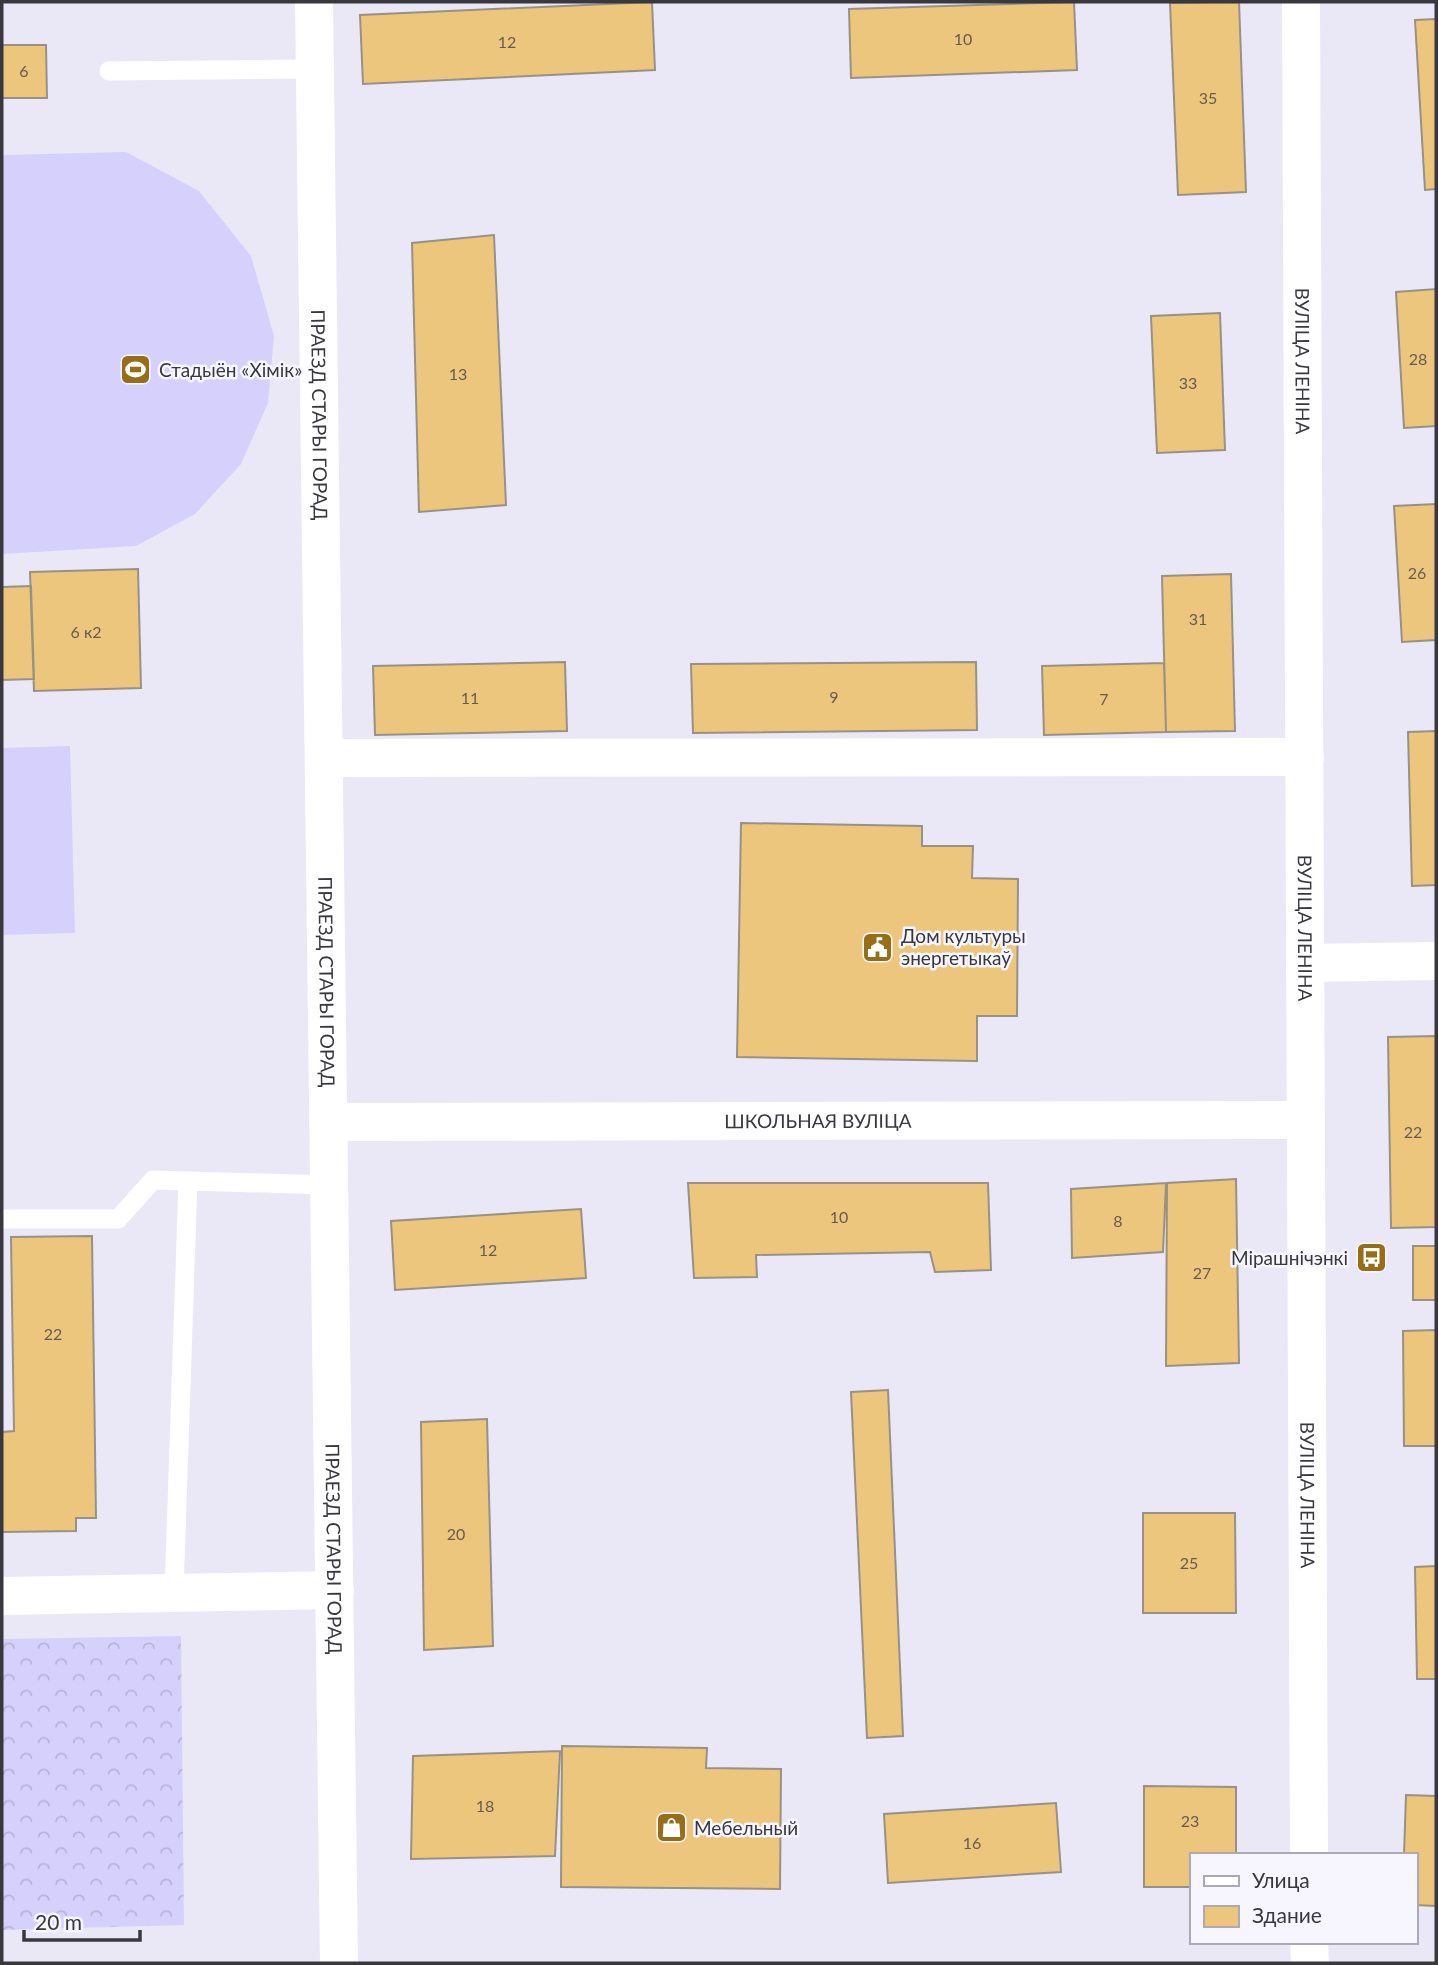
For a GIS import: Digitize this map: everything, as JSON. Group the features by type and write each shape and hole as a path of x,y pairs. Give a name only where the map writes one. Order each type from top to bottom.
{"street":[{"name":"ПРАЕЗД СТАРЫ ГОРАД","path":"314,2 339,1963"},
{"name":"ВУЛІЦА ЛЕНІНА","path":"1301,2 1309,1853"},
{"path":"324,758 1305,757"},
{"path":"1306,963 1436,961"},
{"name":"ШКОЛЬНАЯ ВУЛІЦА","path":"328,1122 1306,1120"},
{"path":"2,1596 335,1590"},
{"path":"1310,1944 1310,1963"}],"lane":[{"path":"109,71 315,69"},
{"path":"2,1219 118,1219 153,1180 330,1185"},
{"path":"174,1592 188,1181"}],"green space":[{"name":"Стадыён «Хімік»","path":"126,152 199,191 251,256 274,336 268,403 241,464 195,514 136,546 2,554 2,155"},
{"path":"70,746 75,933 2,935 2,748"},
{"path":"181,1636 184,1925 2,1930 2,1639"}],"building":[{"path":"652,2 655,70 363,84 360,15"},
{"path":"1074,2 1077,70 851,78 849,9"},
{"path":"1239,2 1246,192 1178,195 1170,3"},
{"path":"1436,19 1436,189 1425,190 1415,20"},
{"path":"2,45 46,45 47,98 2,98"},
{"path":"494,235 506,505 419,512 412,243"},
{"path":"1436,289 1436,426 1404,428 1396,292"},
{"path":"1220,313 1225,450 1157,453 1151,316"},
{"path":"1436,504 1436,640 1402,642 1394,506"},
{"path":"138,569 141,688 34,691 30,572"},
{"path":"1231,574 1235,731 1166,732 1162,576"},
{"path":"31,586 34,679 2,680 2,587"},
{"path":"565,662 567,731 375,735 373,666"},
{"path":"976,662 977,730 693,733 691,664"},
{"path":"1164,663 1166,732 1044,735 1042,666"},
{"path":"1436,731 1436,885 1412,886 1408,732"},
{"name":"Дом культуры энергетыкаў","path":"741,823 922,826 922,846 973,846 972,878 1018,879 1017,1016 977,1016 977,1061 737,1057"},
{"path":"1436,1036 1436,1227 1391,1228 1388,1037"},
{"path":"1236,1179 1239,1363 1166,1366 1167,1183"},
{"path":"688,1183 988,1183 991,1270 935,1272 930,1252 756,1255 757,1277 694,1278"},
{"path":"1166,1183 1163,1252 1072,1258 1071,1189"},
{"path":"581,1209 586,1278 395,1290 391,1221"},
{"path":"92,1236 96,1518 76,1518 76,1531 2,1532 2,1432 14,1431 11,1237"},
{"path":"1413,1246 1436,1246 1436,1300 1413,1300"},
{"path":"1436,1330 1436,1446 1404,1446 1403,1331"},
{"path":"888,1390 903,1736 867,1738 851,1392"},
{"path":"487,1419 493,1646 424,1650 421,1422"},
{"path":"1143,1513 1235,1513 1236,1613 1143,1613"},
{"path":"1436,1566 1436,1679 1417,1679 1415,1567"},
{"name":"Мебельный","path":"562,1746 707,1748 706,1768 781,1769 780,1889 561,1887"},
{"path":"560,1751 555,1856 411,1859 413,1756"},
{"path":"1144,1786 1236,1787 1236,1853 1190,1853 1190,1887 1144,1887"},
{"path":"1406,1795 1436,1796 1436,1906 1417,1905 1417,1853 1404,1853"},
{"path":"1056,1803 1061,1872 888,1883 884,1814"}],"place":[{"name":"Стадыён «Хімік»","path":"136,370"},
{"name":"Дом культуры энергетыкаў","path":"878,947"},
{"name":"Мірашнічэнкі","path":"1371,1258"},
{"name":"Мебельный","path":"671,1828"}]}
